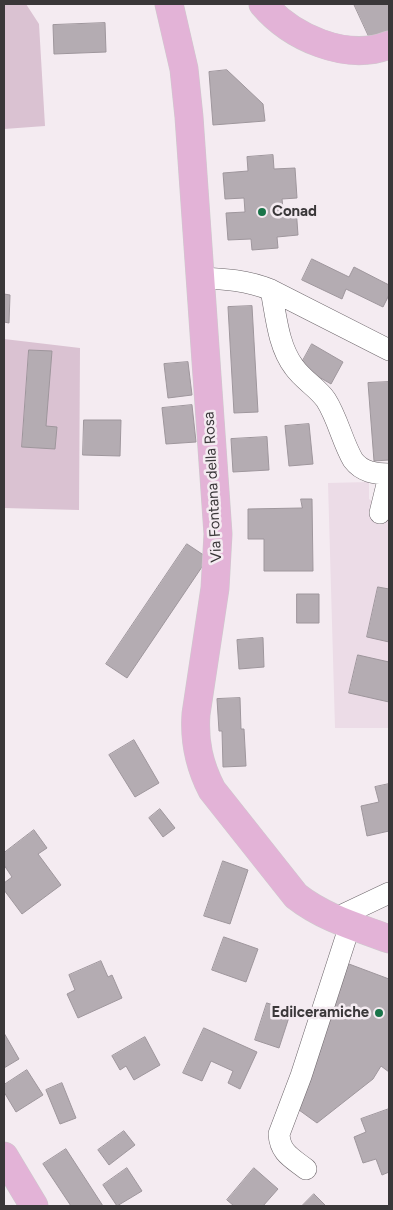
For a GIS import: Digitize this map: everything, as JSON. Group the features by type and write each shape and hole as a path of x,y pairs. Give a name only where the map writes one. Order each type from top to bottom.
{"main road":[{"name":"Via Fontana della Rosa","path":"169,4 180,48 187,93 218,534 215,594 196,708 195,732 197,752 212,790 288,886 307,905 342,922 389,939"},
{"path":"262,4 284,25 322,43 349,50 365,51 389,45"},
{"path":"4,1156 34,1206"}],"street":[{"path":"200,278 242,280 253,283 271,290 389,350"},
{"path":"271,290 277,323 288,357 300,374 326,400 353,460 357,466 365,470 389,475 380,513"},
{"path":"306,1169 284,1151 280,1143 279,1134 301,1076 342,922 389,893"}],"shaded area":[{"path":"4,4 26,4 39,24 45,126 4,129"},
{"path":"4,339 80,348 79,510 4,508"},
{"path":"369,482 369,499 389,512 389,728 335,728 328,483"}],"building":[{"path":"354,4 389,4 389,38 373,45"},
{"path":"105,23 106,52 54,54 53,25"},
{"path":"227,70 263,104 265,121 213,125 209,72"},
{"path":"273,155 274,169 295,168 297,198 282,199 283,208 296,207 298,235 277,237 278,248 252,250 251,239 228,240 226,213 245,212 244,198 225,199 223,173 248,171 247,157"},
{"path":"312,259 349,277 354,267 389,285 389,295 383,307 346,289 342,299 302,280"},
{"path":"4,294 10,295 9,323 4,322"},
{"path":"252,306 258,412 234,413 228,307"},
{"path":"312,344 343,362 331,384 300,366"},
{"path":"29,350 52,351 46,426 57,427 55,449 22,447"},
{"path":"188,362 192,395 168,398 164,364"},
{"path":"389,382 389,460 374,461 368,383"},
{"path":"192,405 196,442 166,444 162,408"},
{"path":"84,420 121,420 120,456 83,455"},
{"path":"309,424 313,464 289,466 285,426"},
{"path":"267,437 269,470 233,472 231,439"},
{"path":"301,499 312,499 313,571 264,571 264,539 248,539 248,509 302,508"},
{"path":"187,544 208,558 127,678 106,664"},
{"path":"378,587 389,589 389,642 367,637"},
{"path":"297,594 319,594 319,623 297,623"},
{"path":"263,638 264,667 239,669 237,640"},
{"path":"358,655 389,662 389,702 349,693"},
{"path":"240,698 241,729 244,729 246,766 223,767 222,731 219,731 217,699"},
{"path":"134,740 159,783 135,797 109,755"},
{"path":"389,784 389,831 367,836 361,806 379,802 375,787"},
{"path":"160,809 175,828 163,837 149,818"},
{"path":"34,830 47,848 38,854 61,885 22,914 4,890 4,883 12,877 4,865 4,853"},
{"path":"223,861 248,870 230,924 204,916"},
{"path":"224,937 258,949 246,982 212,970"},
{"path":"101,961 108,977 112,975 122,998 78,1018 67,994 75,990 69,975"},
{"path":"349,964 389,979 389,1072 381,1066 373,1079 317,1123 299,1110"},
{"path":"267,1003 291,1011 279,1048 255,1040"},
{"path":"204,1028 257,1052 240,1089 228,1083 233,1071 211,1061 202,1081 183,1073"},
{"path":"4,1033 19,1059 4,1068"},
{"path":"145,1037 160,1065 134,1080 126,1066 120,1070 112,1056"},
{"path":"27,1070 43,1095 16,1112 4,1092 4,1085"},
{"path":"62,1083 76,1118 60,1124 46,1090"},
{"path":"389,1109 389,1172 382,1175 376,1159 363,1163 354,1137 366,1132 361,1119"},
{"path":"124,1131 135,1145 109,1165 98,1150"},
{"path":"66,1149 103,1206 71,1206 43,1164"},
{"path":"127,1168 142,1191 117,1206 103,1185"},
{"path":"254,1168 278,1189 263,1206 234,1206 227,1200"},
{"path":"314,1194 326,1206 302,1206"}],"place":[{"name":"Conad","path":"262,212"},
{"name":"Edilceramiche","path":"379,1013"}]}
